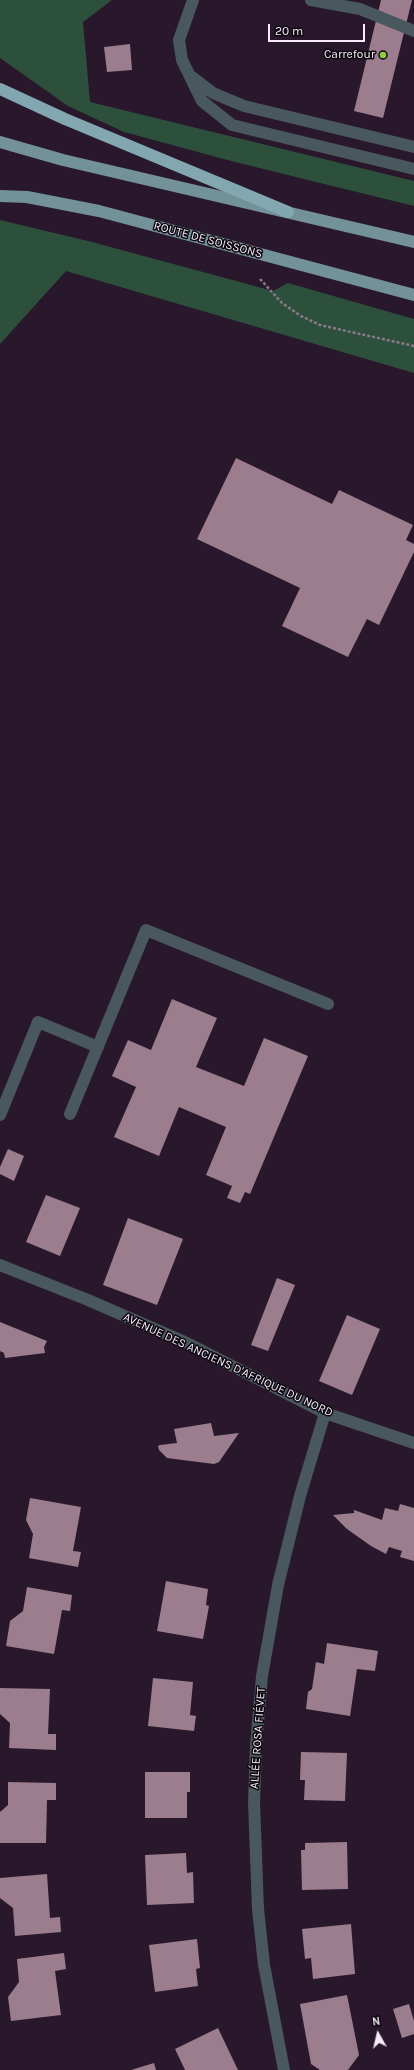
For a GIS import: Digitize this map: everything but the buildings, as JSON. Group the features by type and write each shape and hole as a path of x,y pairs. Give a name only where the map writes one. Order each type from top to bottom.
{"highway":[{"path":"0,90 65,119 288,212"}],"main road":[{"path":"0,142 63,160 414,242"},
{"name":"ROUTE DE SOISSONS","path":"0,196 27,197 99,211 414,296"}],"street":[{"path":"193,0 179,40 182,60 202,101 232,125 414,169"},
{"path":"311,0 360,9 414,31"},
{"path":"188,75 213,93 244,106 414,147"},
{"path":"70,1114 146,930 328,1004"},
{"path":"0,1115 38,1022 98,1047"},
{"name":"AVENUE DES ANCIENS D'AFRIQUE DU NORD","path":"0,1265 88,1300 187,1343 325,1412 414,1443"},
{"name":"ALLÉE ROSA FIÉVET","path":"284,2070 264,1965 258,1909 254,1802 256,1746 262,1676 278,1585 300,1496 325,1412"}],"path":[{"path":"258,277 282,303 301,316 320,325 414,346"}],"green space":[{"path":"0,0 112,0 83,22 90,102 414,181 414,206 235,162 124,132 68,106 0,58"},
{"path":"0,220 92,242 273,291 288,283 414,319 414,373 66,271 0,344"}],"place":[{"name":"Carrefour","path":"383,55"}]}
